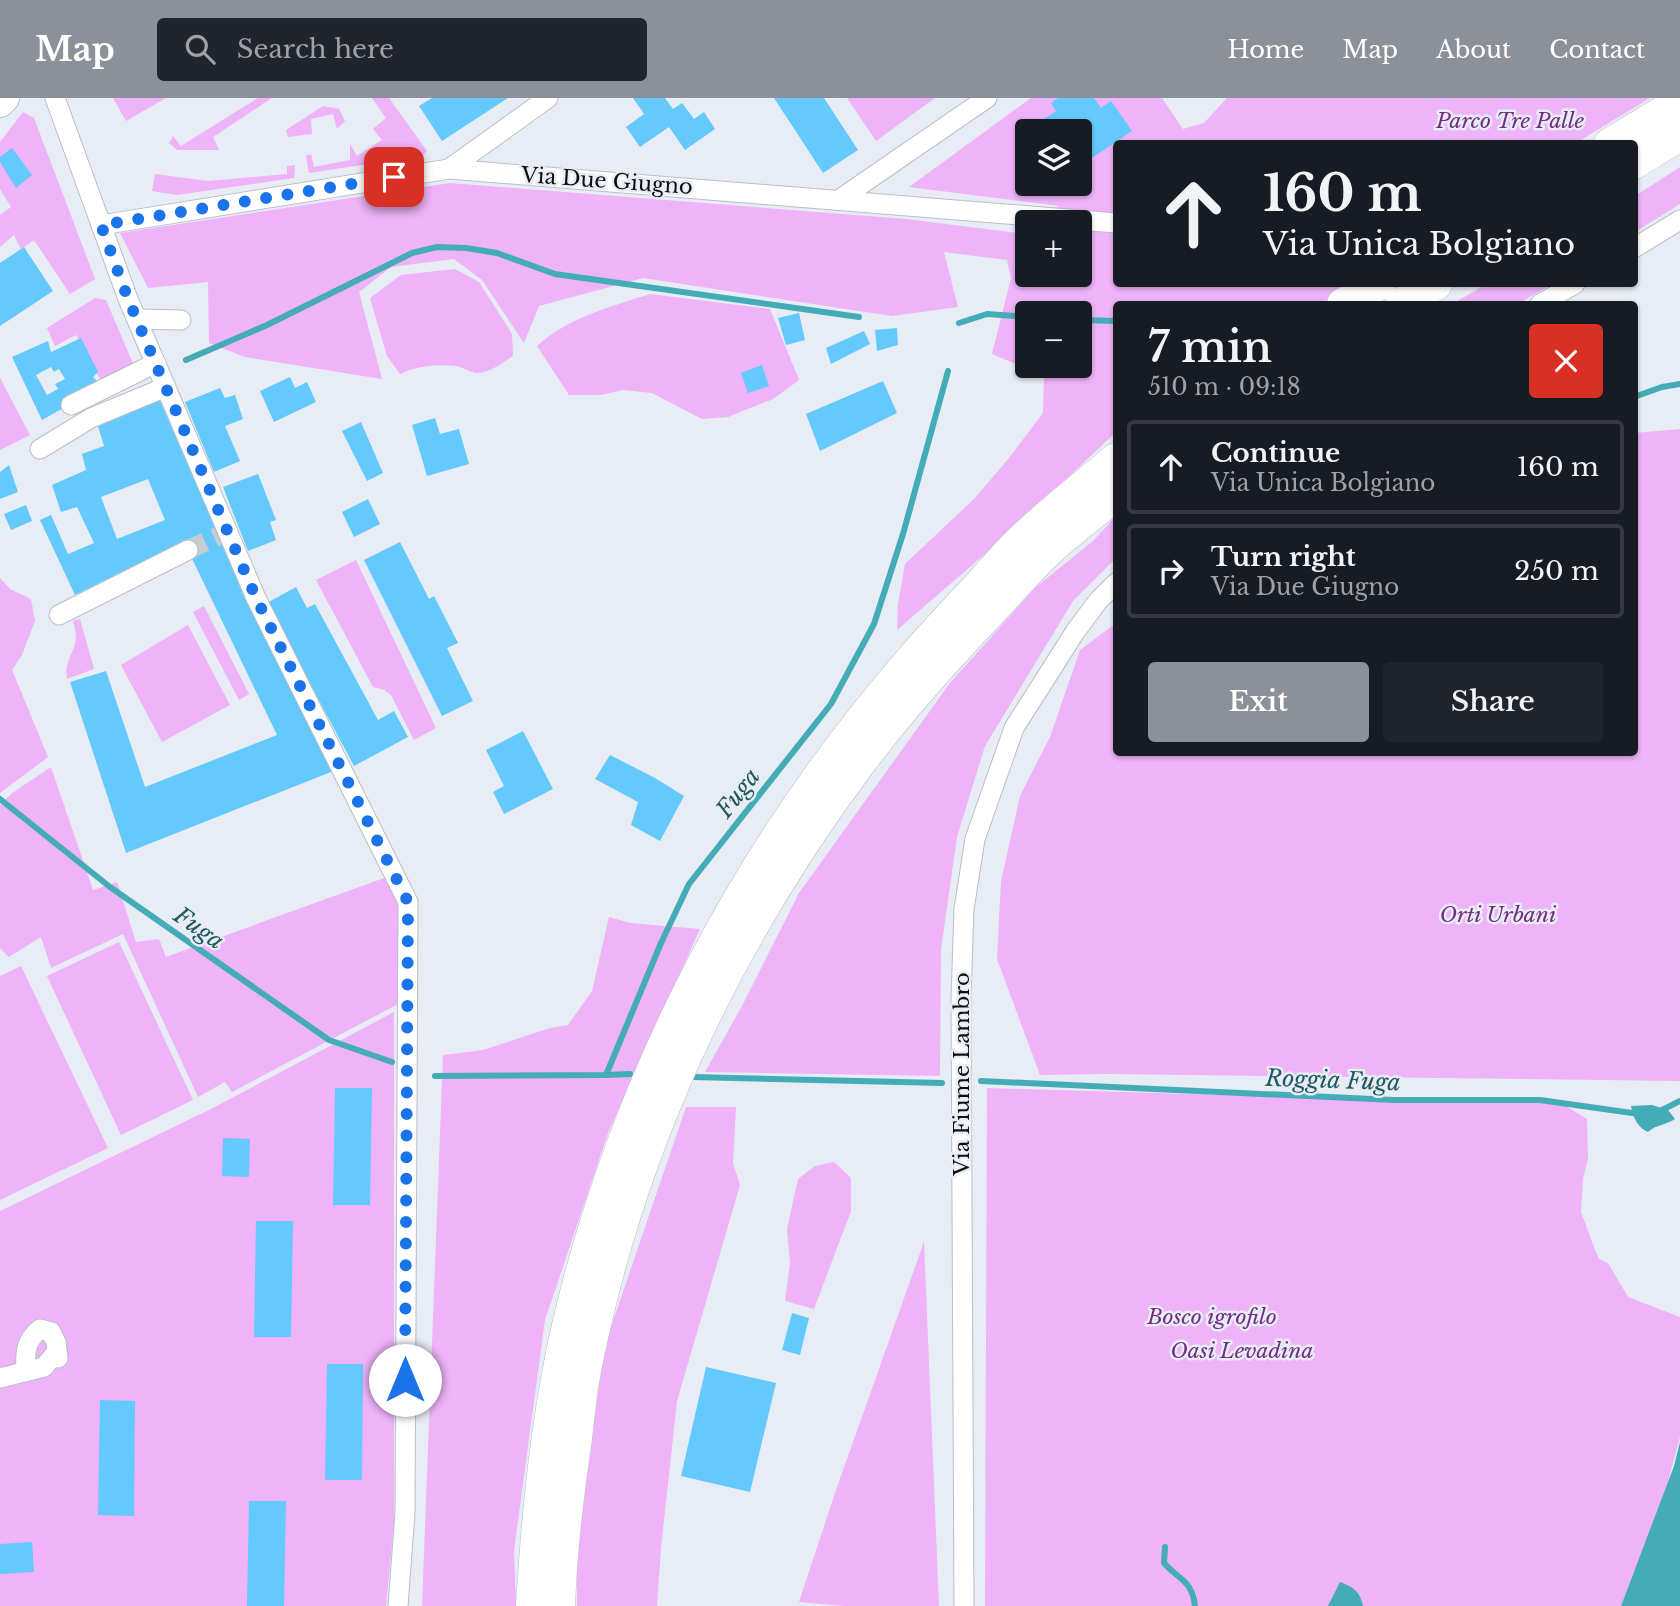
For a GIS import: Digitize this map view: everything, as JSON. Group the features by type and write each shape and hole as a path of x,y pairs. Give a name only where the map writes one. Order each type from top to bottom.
{"main road":[{"path":"1618,140 1680,102"},
{"path":"1638,161 1680,135"},
{"path":"1349,301 1374,287"},
{"path":"1406,301 1431,287"},
{"path":"532,1606 546,1450 571,1311 616,1158 676,1016 744,890 856,725 928,641 1027,534 1113,462"},
{"path":"559,1606 566,1504 584,1378 599,1308 647,1151 704,1016 776,884 866,754 939,665 1048,551 1113,497"}],"street":[{"path":"0,103 5,98"},
{"path":"55,98 101,225 223,534 408,902 405,1513 398,1606"},
{"path":"449,169 548,98"},
{"path":"840,199 987,98"},
{"name":"Via Due Giugno","path":"101,225 449,169 1113,222"},
{"path":"1638,245 1680,220"},
{"path":"1545,301 1570,287"},
{"path":"138,319 181,320"},
{"path":"71,405 156,363"},
{"path":"40,449 91,418 166,387"},
{"path":"60,615 188,550"},
{"name":"Via Fiume Lambro","path":"964,1606 961,998 964,909 975,839 1014,728 1075,632 1113,586"},
{"path":"0,1378 26,1371"}],"green space":[{"path":"113,98 166,98 126,121"},
{"path":"258,98 272,98 213,137 219,150 177,150 169,143 173,136 181,146"},
{"path":"372,98 389,98 427,151 422,156 309,173 306,156 311,154 314,167 350,160 350,144 357,156 382,140 373,129 386,118"},
{"path":"847,98 935,98 876,141"},
{"name":"Parco Tre Palle","path":"1031,98 1162,98 1183,129 1204,123 1227,98 1650,98 1581,140 1113,140 1113,287 1350,287 1325,301 1113,301 1113,435 1015,528 897,630 898,604 905,564 975,498 1043,413 1044,378 1092,378 1092,301 1015,301 1015,364 992,354 1011,278 1007,260 944,252 958,307 892,316 643,278 539,306 524,343 482,280 454,259 391,267 359,292 382,379 245,357 209,343 208,282 148,288 120,233 450,183 906,219 1015,233 1015,287 1092,287 1092,210 1053,210 1059,206 909,187"},
{"path":"323,106 339,109 345,121 337,129 333,114 311,119 312,134 288,137 286,130"},
{"path":"23,112 34,118 95,279 70,294 34,240 21,249 14,235 0,247 0,215 11,207 0,189 0,142"},
{"path":"295,165 294,178 177,195 152,191 155,174 208,181 287,174 287,166"},
{"path":"1680,167 1680,204 1638,230 1638,194"},
{"path":"455,269 479,282 512,334 513,356 482,372 474,373 459,367 442,365 420,367 400,374 387,356 370,298 401,275"},
{"path":"1482,287 1547,287 1523,301 1457,301"},
{"path":"650,294 770,309 799,380 773,399 728,417 702,419 652,393 623,390 601,395 569,395 537,346 575,321"},
{"path":"95,298 106,300 134,366 103,384 76,335 55,346 47,328"},
{"path":"0,378 30,435 0,450"},
{"name":"Orti Urbani","path":"1680,429 1680,1081 1040,1075 997,959 1001,881 1020,796 1050,737 1080,650 1113,625 1113,756 1638,756 1638,433"},
{"path":"1113,519 1113,561 1073,601 985,746 957,837 941,949 940,1076 705,1072 799,893 950,683 1036,587 1093,541"},
{"path":"356,560 436,728 414,740 391,695 373,687 316,580"},
{"path":"0,578 10,589 31,599 35,621 22,655 12,670 48,757 0,793"},
{"path":"204,606 249,694 239,700 193,612"},
{"path":"80,619 94,669 67,679 68,664 76,639 73,621"},
{"path":"188,625 230,705 162,742 121,665"},
{"path":"51,767 93,890 117,882 136,942 159,939 166,957 384,878 400,906 398,1004 232,1092 225,1082 198,1097 123,934 51,968 41,937 9,957 0,948 0,805 12,793"},
{"path":"609,917 630,923 700,929 608,1133 545,1320 514,1550 516,1606 422,1606 443,1055 483,1050 550,1028 568,1025 592,991"},
{"path":"119,942 193,1100 121,1135 47,976"},
{"path":"21,966 108,1148 0,1200 0,976"},
{"path":"394,1012 394,1523 386,1606 0,1606 0,1211 211,1109"},
{"name":"Oasi Levadina","path":"987,1088 1421,1101 1556,1100 1587,1119 1588,1159 1583,1178 1581,1212 1599,1259 1608,1263 1628,1297 1680,1317 1680,1437 1667,1485 1621,1606 985,1606"},
{"path":"686,1107 736,1107 733,1163 740,1185 677,1401 657,1606 577,1606 577,1552 597,1368"},
{"path":"834,1162 851,1178 851,1211 814,1309 785,1301 790,1263 787,1229 798,1179 815,1166"},
{"path":"924,1242 939,1606 843,1606 799,1602 836,1490"}],"water":[{"path":"1652,1105 1668,1110 1675,1119 1648,1132 1636,1121 1631,1106"},
{"path":"1680,1442 1680,1606 1621,1606 1674,1466"},
{"path":"1340,1582 1356,1591 1363,1606 1328,1606"}],"building":[{"path":"432,98 508,98 442,141 419,106"},
{"path":"633,98 665,98 673,109 682,103 694,119 704,112 715,129 685,150 669,127 640,147 626,127 644,114"},
{"path":"774,98 824,98 858,150 823,173"},
{"path":"1058,98 1094,98 1101,108 1111,101 1132,131 1119,140 1113,140 1113,144 1092,158 1092,119 1044,119 1056,111 1051,103"},
{"path":"12,148 32,175 16,188 0,162 0,157"},
{"path":"24,247 53,291 0,326 0,263"},
{"path":"799,313 805,340 786,345 778,318"},
{"path":"897,328 898,345 877,351 875,330"},
{"path":"864,331 870,344 831,364 826,348"},
{"path":"81,338 98,372 93,377 97,381 92,392 42,420 12,357 48,341 51,352","holes":["51,367 54,372 59,369 65,379 55,384 58,389 47,395 36,375"]},
{"path":"762,365 769,386 748,393 741,373"},
{"path":"290,377 295,388 307,382 316,402 274,422 260,391"},
{"path":"883,381 897,413 820,451 806,414"},
{"path":"220,388 225,398 235,395 243,419 225,426 240,461 214,472 185,402"},
{"path":"157,394 255,617 336,770 126,853 70,682 106,671 145,787 277,735 184,542 75,595 40,520 51,515 68,554 94,543 77,507 61,512 52,485 86,470 82,454 104,446 96,420","holes":["148,479 165,520 117,539 101,497"]},
{"path":"435,418 440,434 459,429 469,464 427,476 412,425"},
{"path":"361,422 383,473 367,481 342,431"},
{"path":"9,465 18,492 0,499 0,472"},
{"path":"258,474 276,520 270,522 276,540 248,551 223,487"},
{"path":"368,499 380,524 354,537 342,512"},
{"path":"26,505 32,521 11,530 4,514"},
{"path":"400,542 429,599 434,596 458,643 447,648 473,701 442,716 364,560"},
{"path":"296,587 307,608 315,604 378,720 394,711 408,737 354,766 267,603"},
{"path":"523,731 553,789 504,814 493,792 504,786 486,750"},
{"path":"610,755 684,796 660,841 631,825 638,802 595,779"},
{"path":"335,1088 372,1088 370,1205 333,1205"},
{"path":"223,1138 250,1139 249,1177 222,1176"},
{"path":"256,1221 293,1221 291,1337 254,1337"},
{"path":"792,1313 809,1318 800,1355 782,1350"},
{"path":"327,1364 363,1364 362,1480 325,1480"},
{"path":"706,1367 776,1383 750,1492 681,1476"},
{"path":"100,1400 135,1401 134,1516 98,1515"},
{"path":"249,1501 286,1501 284,1606 247,1606"},
{"path":"32,1542 34,1572 0,1574 0,1544"}],"waterway":[{"path":"186,360 267,325 412,253 437,247 497,253 555,274 859,317"},
{"name":"Fuga","path":"959,323 987,314 1015,316"},
{"name":"Fuga","path":"1092,320 1113,321"},
{"name":"Fuga","path":"435,1076 606,1075 661,943 689,884 831,704 874,624 903,534 948,371"},
{"path":"1638,396 1680,384"},
{"name":"Fuga","path":"0,799 110,887 329,1040 392,1062"},
{"path":"606,1075 630,1074"},
{"path":"693,1077 942,1083"},
{"name":"Roggia Fuga","path":"981,1081 1394,1100 1540,1100 1639,1114"},
{"name":"Roggia Fuga","path":"1660,1111 1680,1101"},
{"path":"1165,1547 1164,1563 1188,1585 1195,1606"}],"tunnel":[{"path":"188,550 218,536"}],"route":[{"path":"394,177 101,225 128,299 256,598 408,902 405,1380"}],"park label":[{"name":"Bosco igrofilo","path":"1212,1317"}]}
